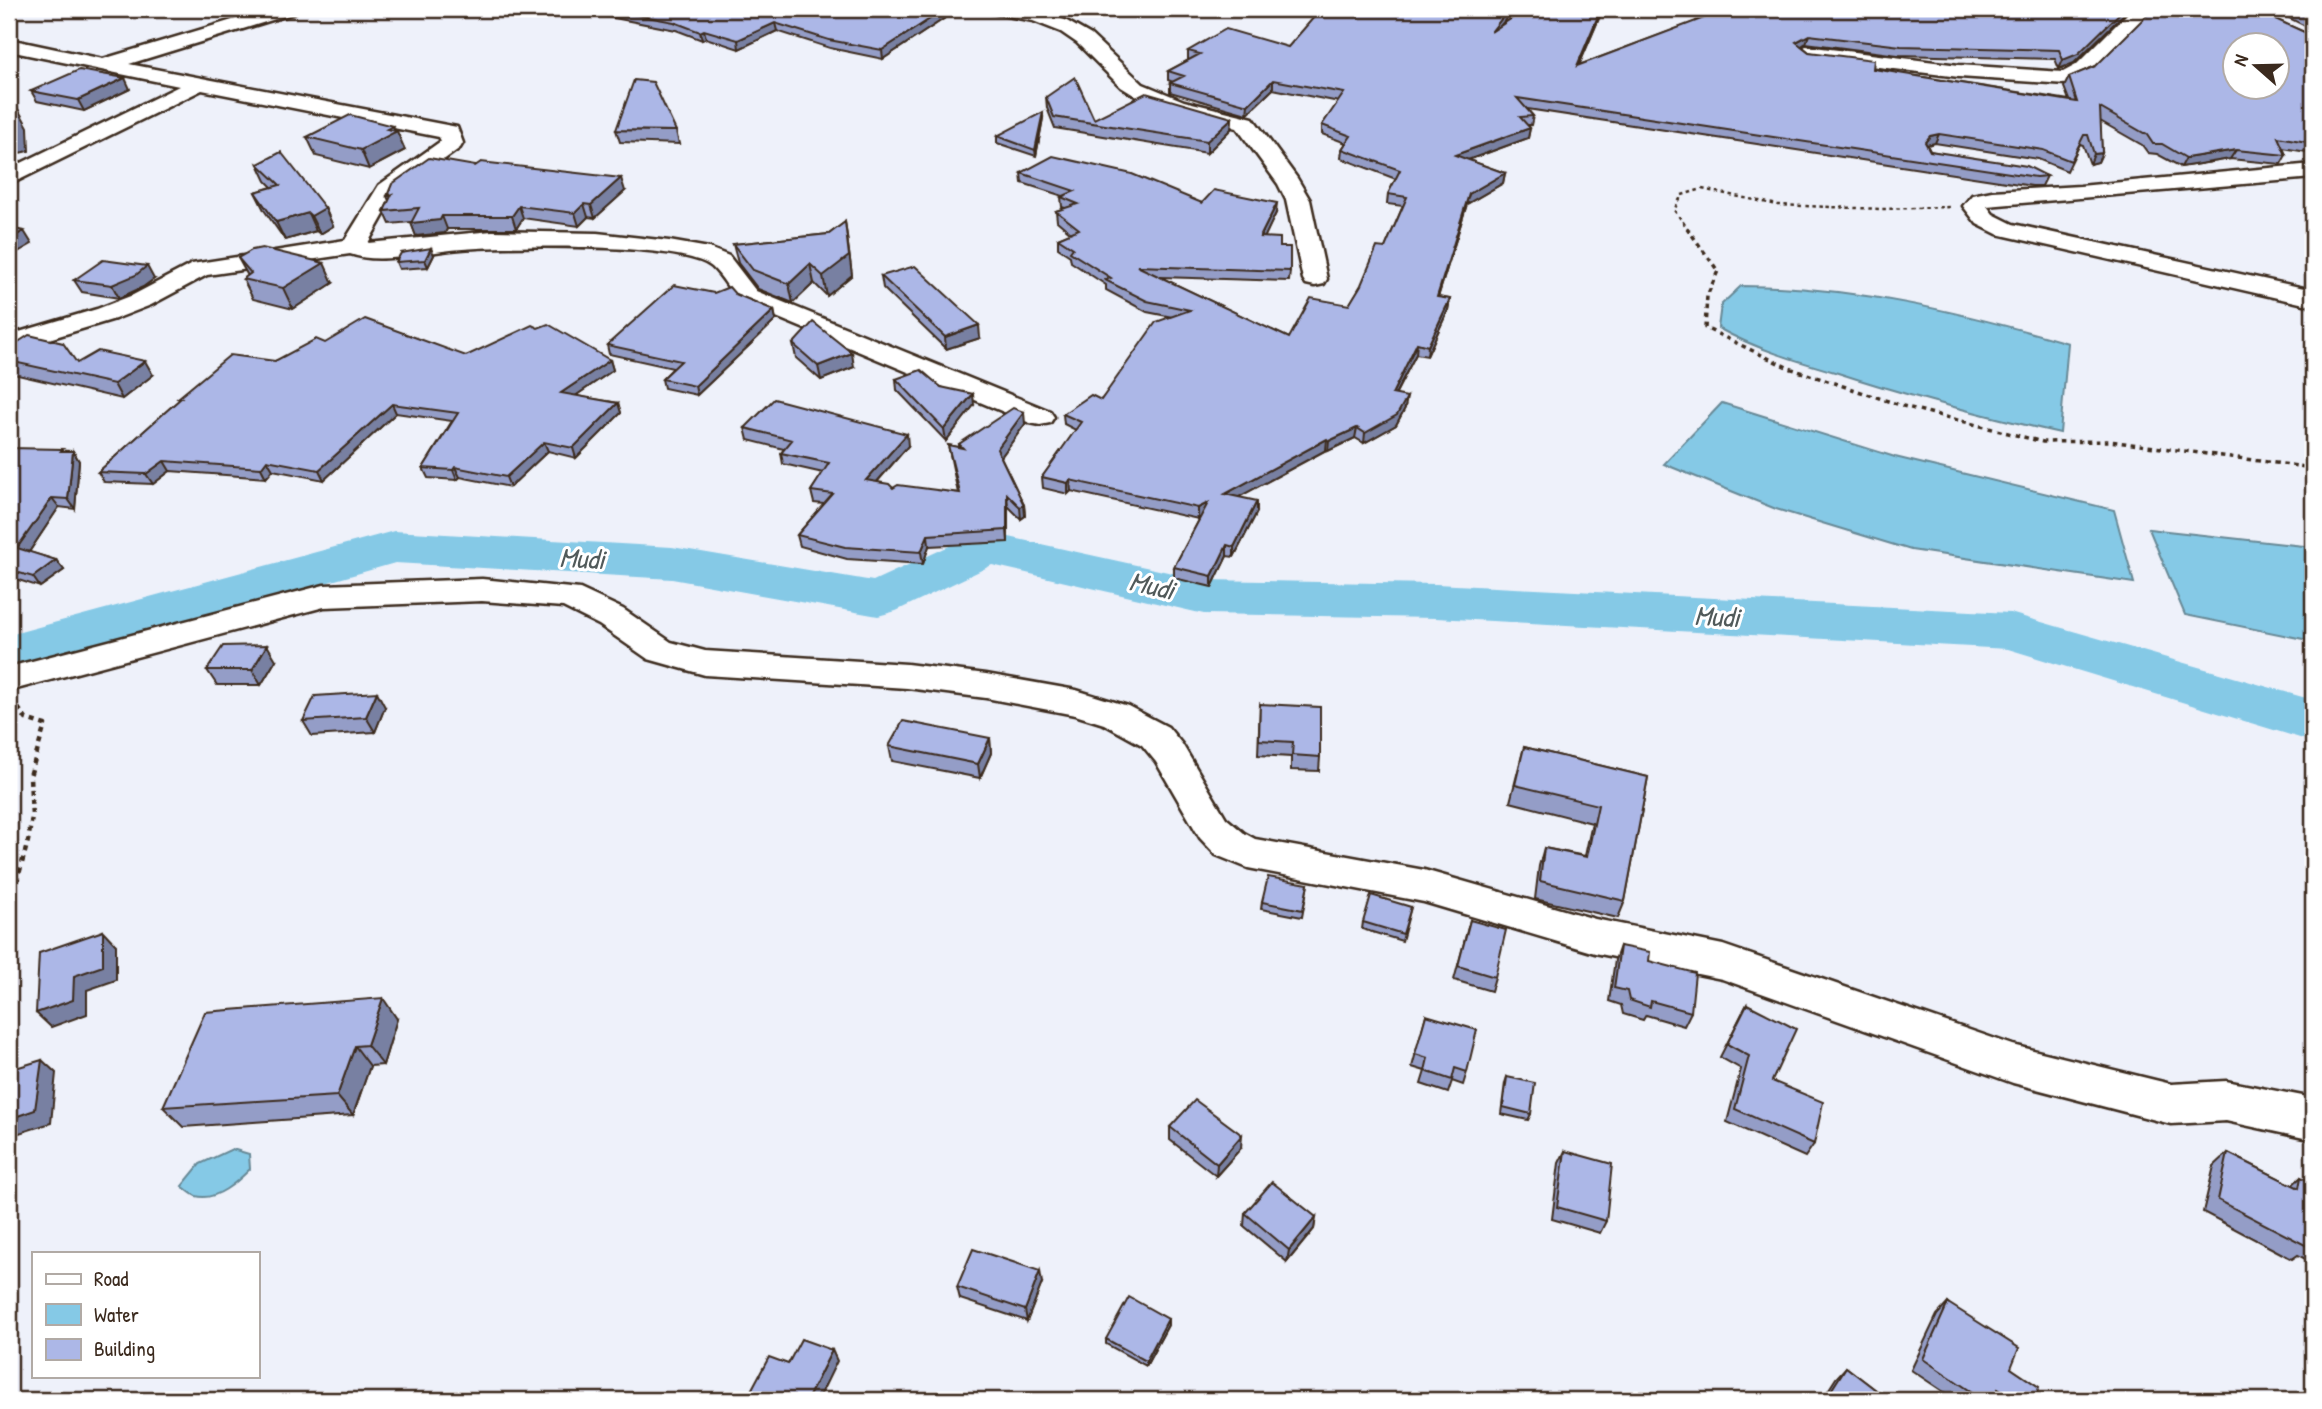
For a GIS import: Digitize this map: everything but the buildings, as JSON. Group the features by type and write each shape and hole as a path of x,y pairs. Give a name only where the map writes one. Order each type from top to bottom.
{"street":[{"path":"104,65 288,9"},
{"path":"999,9 1064,26 1078,34 1117,74 1137,89 1168,104 1245,123 1289,183 1297,201 1315,279"},
{"path":"1806,52 1971,72 2066,78 2083,69 2119,35 2141,9"},
{"path":"9,45 449,132 452,143 434,159 391,186 355,246"},
{"path":"9,178 201,83"},
{"path":"2313,172 2080,193 1992,198 1980,200 1975,206 1985,219 2005,229 2313,298"},
{"path":"2049,176 2080,193"},
{"path":"9,343 106,314 142,300 201,269 355,246 361,250 383,250 492,237 597,240 700,253 720,261 747,296 1040,417"},
{"path":"11,678 324,596 482,590 569,597 611,617 660,651 705,663 907,676 986,685 1076,703 1116,715 1155,736 1169,753 1213,828 1230,844 1248,853 1424,886 1595,936 1723,962 2013,1064 2171,1104 2226,1101 2313,1119"}],"path":[{"path":"1975,206 1882,209 1778,205 1702,189 1682,195 1674,210 1718,271 1707,296 1705,328 1789,368 1903,406 2043,442 2109,441 2313,468"},
{"path":"9,911 28,841 32,817 30,776 45,725 26,719 12,700 11,678"}],"water":[{"path":"1741,286 1824,291 1906,303 2068,343 2060,433 1893,390 1747,342 1718,328 1721,305"},
{"path":"1722,403 1895,457 2114,510 2134,583 1911,550 1776,509 1664,464"},
{"path":"2149,529 2313,547 2313,641 2185,615"},
{"path":"232,1149 249,1154 250,1169 233,1184 219,1193 204,1197 194,1195 182,1186 200,1164"}],"waterway":[{"name":"Mudi","path":"9,654 394,547 672,563 878,599 987,548 1204,597 1436,601 2010,631 2313,721"}]}
